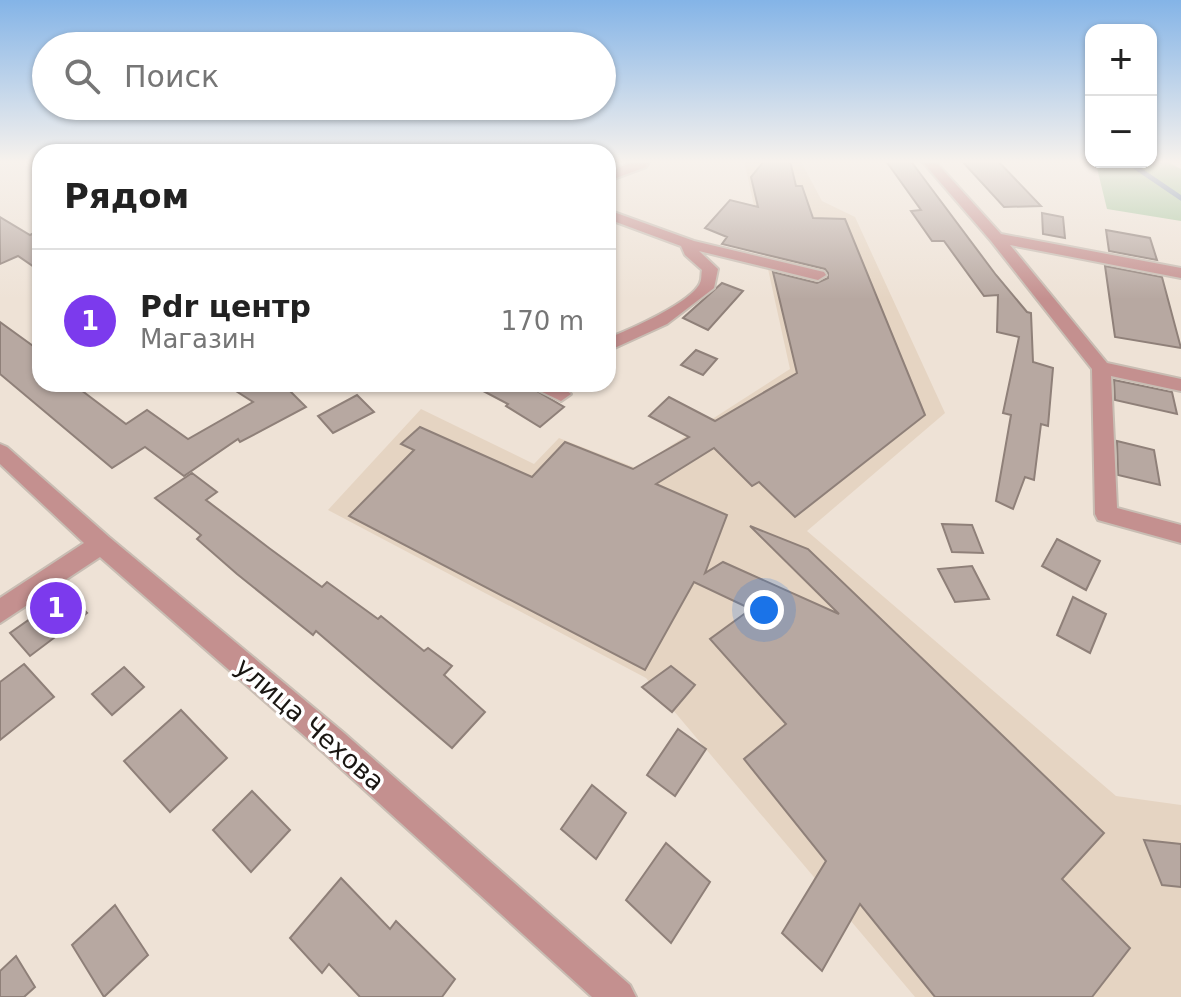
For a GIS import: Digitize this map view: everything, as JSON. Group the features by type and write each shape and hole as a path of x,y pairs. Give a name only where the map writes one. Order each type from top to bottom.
{"street":[{"path":"968,207 1101,368 1106,514 1181,534"},
{"path":"616,218 687,241 818,275"},
{"path":"996,238 1181,273"},
{"path":"616,342 654,327 687,306 708,285 710,269 690,252 687,241"},
{"path":"1101,368 1181,385"},
{"path":"557,392 561,394"},
{"name":"улица Чехова","path":"0,452 101,544 334,743 618,997"},
{"path":"0,612 101,544"}],"shaded area":[{"path":"754,207 833,207 855,217 945,413 807,531 1116,796 1181,805 1181,997 915,997 646,678 328,510 421,409 534,464 559,438 636,468 790,369"}],"green space":[{"path":"1106,207 1181,207 1181,221 1107,209"}],"building":[{"path":"724,207 809,207 813,218 845,219 925,415 795,517 759,482 752,486 714,448 656,484 727,515 705,573 723,562 839,614 750,526 808,549 1104,833 1062,879 1130,948 1092,997 935,997 860,904 822,971 782,933 826,861 744,759 786,724 710,639 751,609 694,582 645,670 349,516 414,450 401,444 420,427 532,477 565,442 633,469 689,437 649,416 669,397 715,421 797,373 773,272 817,283 828,278 828,273 825,269 722,244 727,237 705,228"},
{"path":"919,207 945,207 996,275 1031,313 1033,362 1053,368 1048,426 1041,424 1034,480 1025,477 1013,509 996,501 1011,415 1003,413 1019,337 997,332 998,295 984,296 944,241 932,241 911,211 921,210"},
{"path":"1042,213 1063,217 1065,238 1043,234"},
{"path":"0,217 32,234 32,266 18,256 0,264"},
{"path":"1106,230 1150,238 1157,260 1109,251"},
{"path":"1105,266 1162,277 1181,348 1115,337"},
{"path":"722,283 743,291 708,330 683,318"},
{"path":"0,322 32,345 32,392 84,392 126,424 147,410 188,439 253,402 237,392 291,392 306,407 240,442 238,439 184,476 145,447 112,468 0,374"},
{"path":"696,350 717,359 703,375 681,365"},
{"path":"1114,380 1172,392 1177,414 1115,400"},
{"path":"485,392 539,392 564,407 540,427 506,406 508,404"},
{"path":"357,395 374,412 333,433 318,416"},
{"path":"1117,441 1154,450 1160,485 1118,475"},
{"path":"192,473 217,492 206,500 269,548 322,587 327,582 378,619 381,616 424,651 428,648 452,666 444,675 485,712 452,748 316,631 313,635 237,574 197,539 201,535 155,498"},
{"path":"942,524 972,525 983,553 952,552"},
{"path":"1057,539 1100,561 1086,590 1042,566"},
{"path":"972,566 989,599 955,602 938,569"},
{"path":"67,593 87,613 30,656 10,633"},
{"path":"1073,597 1106,614 1090,653 1057,635"},
{"path":"24,664 54,697 0,740 0,682"},
{"path":"671,666 695,685 672,712 642,687"},
{"path":"124,667 144,687 112,715 92,694"},
{"path":"181,710 227,758 170,812 124,761"},
{"path":"678,729 706,749 675,796 647,775"},
{"path":"592,785 626,813 596,859 561,829"},
{"path":"252,791 290,830 251,872 213,830"},
{"path":"1144,840 1181,844 1181,887 1162,885"},
{"path":"666,843 710,882 671,943 626,900"},
{"path":"341,878 390,929 396,921 455,979 442,997 360,997 329,964 322,973 290,938"},
{"path":"115,905 148,955 104,997 72,945"},
{"path":"16,956 35,987 24,997 0,997 0,971"}],"place":[{"name":"Pdr центр","path":"56,608"}]}
